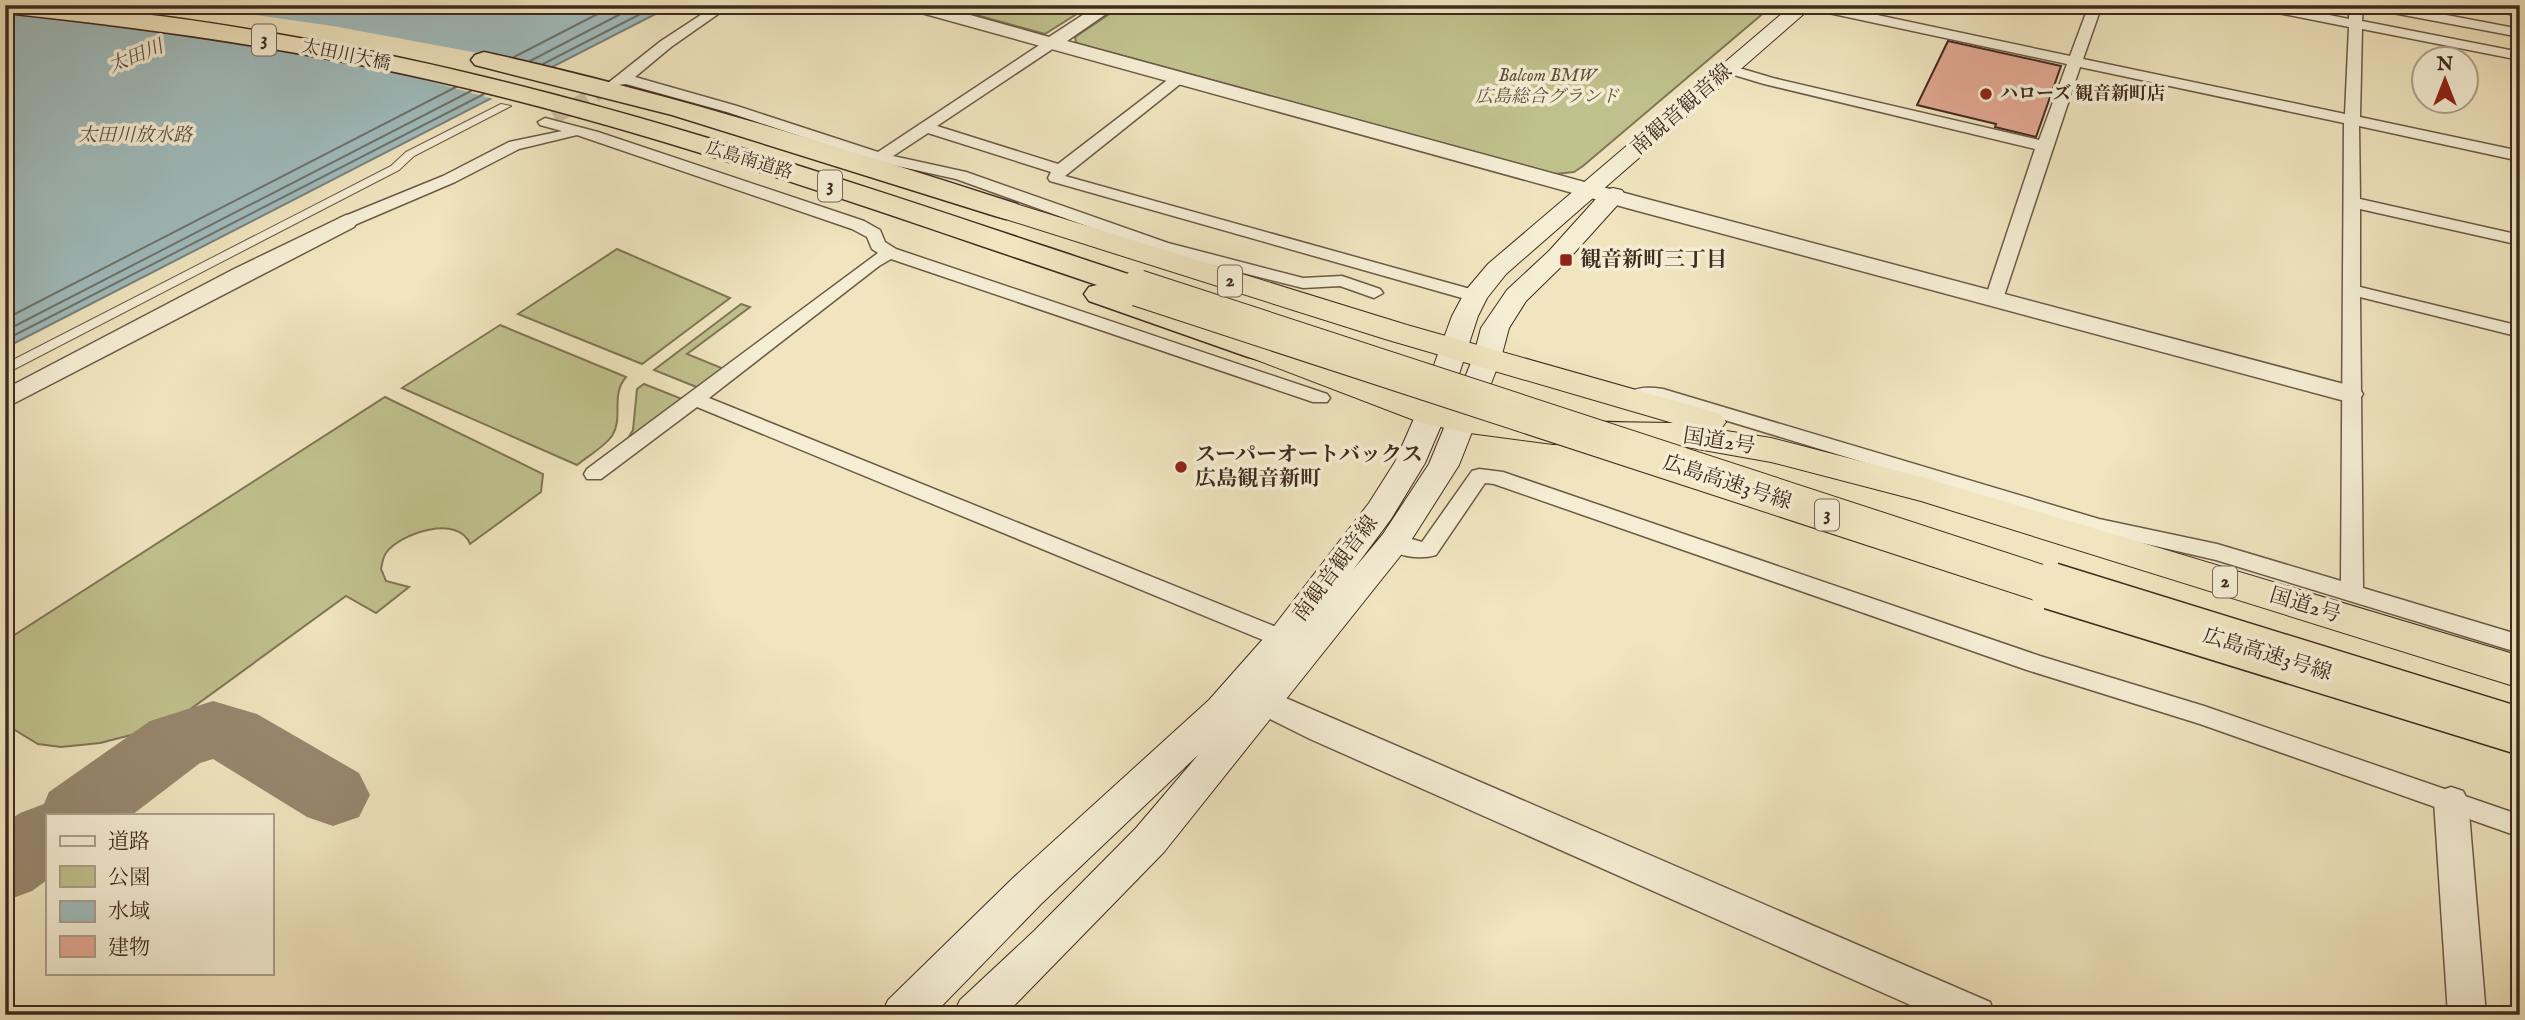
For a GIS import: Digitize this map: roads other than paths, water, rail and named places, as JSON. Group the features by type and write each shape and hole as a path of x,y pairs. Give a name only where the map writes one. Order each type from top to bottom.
{"highway":[{"name":"太田川大橋","path":"126,5 391,46"},
{"name":"太田川大橋","path":"5,6 227,34 530,89"},
{"name":"広島南道路","path":"391,46 476,58 530,89 677,140 754,161 1144,281"},
{"name":"広島南道路","path":"530,89 701,128 1144,281"},
{"path":"530,89 690,110 1006,210"},
{"path":"677,140 737,169 1260,360"},
{"name":"2","path":"1006,210 1487,358"},
{"name":"広島高速3号線","path":"1144,281 2520,713"},
{"name":"広島高速3号線","path":"1144,281 1868,529 2302,666 2520,731"},
{"name":"国道2号","path":"1487,358 1887,474 1930,491"},
{"name":"2","path":"1260,360 1446,417"},
{"name":"国道2号","path":"1446,417 1553,433 1675,434 1771,450 1930,491 2520,672"}],"main road":[{"name":"南観音観音線","path":"903,1015 1027,891 1296,645 1394,542 1444,466 1446,417 1455,348 1465,316 1475,296 1497,270 1601,193 1818,6"},
{"name":"南観音観音線","path":"975,1015 1049,944 1150,840 1265,702 1296,645 1410,463 1487,358 1495,328 1516,296 1558,256 1601,193"}],"street":[{"path":"725,5 666,44 620,81 745,113 880,158 948,171 1162,247 1303,283 1342,281 1374,293"},
{"path":"913,5 2350,394"},
{"path":"880,158 1110,5"},
{"path":"1994,299 2044,146 2096,5"},
{"path":"2258,5 2520,56"},
{"path":"2352,593 2350,394 2352,121 2356,5"},
{"path":"2372,5 2520,33"},
{"path":"2484,5 2520,12"},
{"path":"1818,6 2074,63 2520,156"},
{"path":"1740,72 2044,146"},
{"path":"1180,78 1060,170 1056,178 1475,296"},
{"path":"5,370 395,168 410,154 530,89"},
{"path":"5,400 242,274 549,119 868,229 874,234 878,244 890,253 1260,360 1320,398"},
{"path":"924,127 1060,170"},
{"path":"346,222 456,176 514,145 558,135 593,135"},
{"path":"2352,202 2520,240"},
{"path":"1006,210 1023,210 1042,204"},
{"path":"594,474 873,262 890,253"},
{"path":"2352,290 2520,332"},
{"path":"1632,399 1645,393 1663,396 2098,526 2217,552 2520,644"},
{"path":"695,399 1296,645"},
{"path":"1394,542 1415,550 1428,550 1479,476 1496,477 2035,664 2204,716 2520,826"},
{"path":"1265,702 1322,730 1976,1015"},
{"path":"2451,801 2467,1015"}],"water":[{"name":"太田川放水路","path":"5,5 673,5 5,348"}],"tunnel":[{"path":"554,117 615,83"}],"place":[{"name":"ハローズ 観音新町店","path":"1986,94"},
{"name":"観音新町三丁目","path":"1566,260"},
{"name":"スーパーオートバックス 広島観音新町","path":"1181,467"}],"water label":[{"name":"太田川","path":"136,57"}],"park label":[{"name":"Balcom BMW 広島総合グランド","path":"1547,86"}]}
